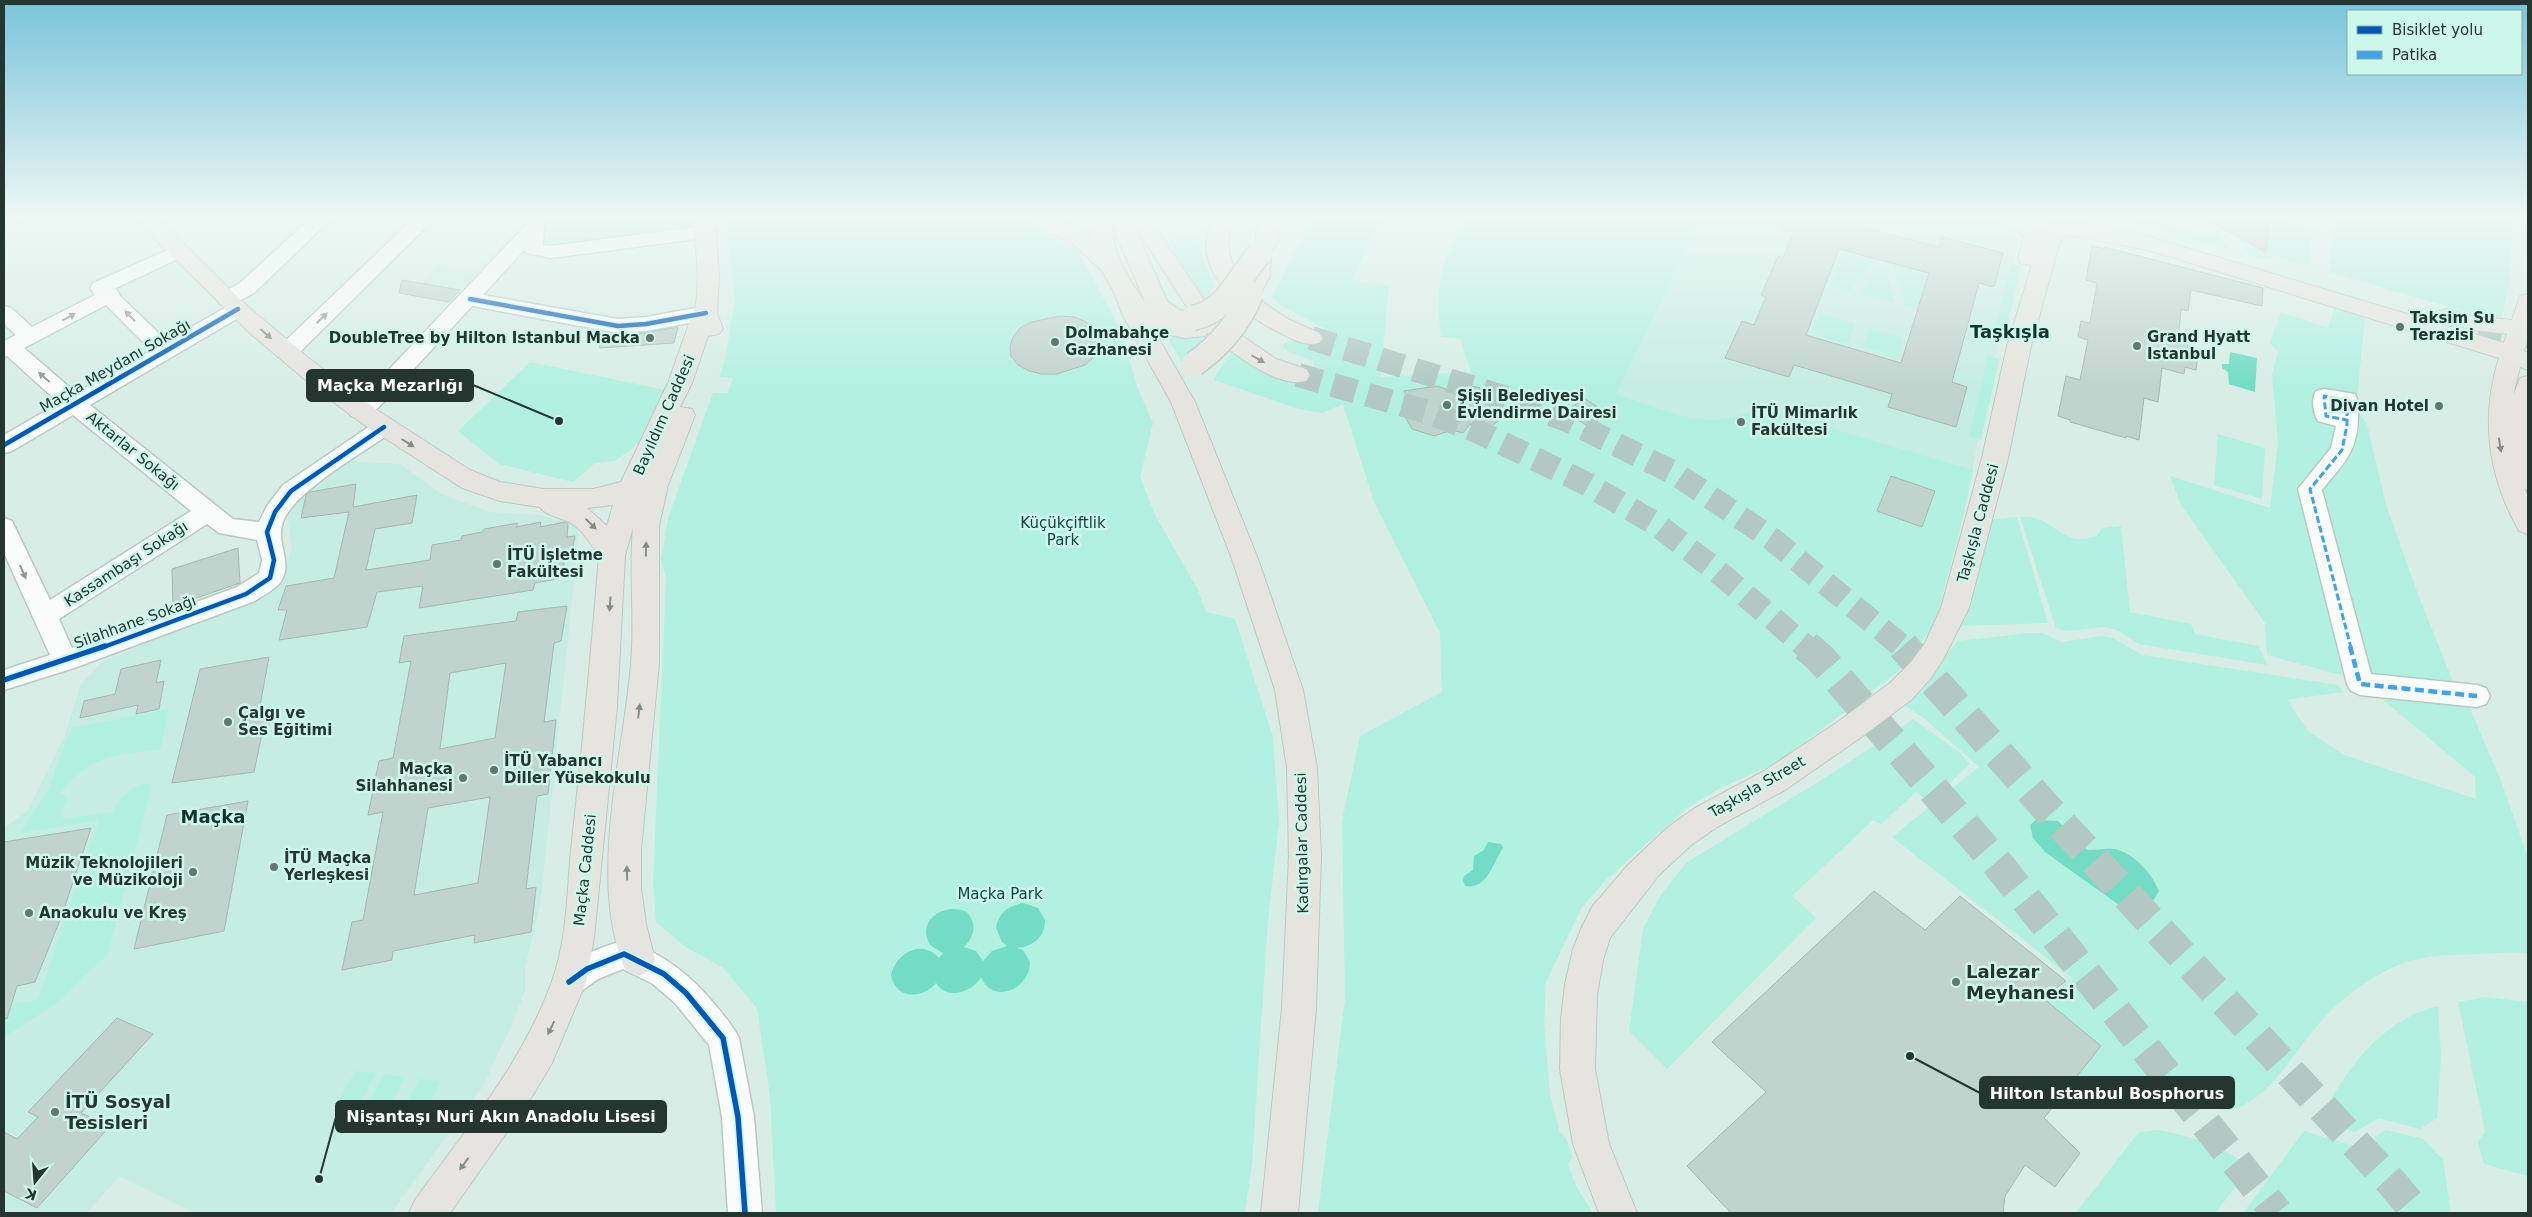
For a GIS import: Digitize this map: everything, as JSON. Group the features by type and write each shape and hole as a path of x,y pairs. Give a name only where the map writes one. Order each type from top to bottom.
{"main road":[{"path":"202,274 287,352 359,410 461,476 491,489 532,497 572,511 586,519 595,528 612,556"},
{"name":"Bayıldım Caddesi","path":"671,446 706,351 711,326 706,313 708,274"},
{"path":"1113,274 1124,291 1148,320 1170,329 1195,325 1215,326 1226,320 1251,294"},
{"path":"1144,274 1158,305 1173,316 1195,325"},
{"path":"1176,274 1208,323 1259,360 1298,375"},
{"path":"1213,274 1226,288 1265,316 1287,329 1311,338"},
{"path":"1225,274 1237,293 1265,316"},
{"path":"1195,325 1214,313 1224,302 1242,274"},
{"path":"1183,402 1184,378 1194,364 1219,344 1244,309 1259,274"},
{"name":"Taşkışla Caddesi","path":"2019,346 2015,330 2016,314 2026,274"},
{"name":"Taşkışla Caddesi","path":"1621,900 1628,889 1659,854 1679,836 1701,820 1742,800 1834,741 1905,687 1934,652 1950,623 1975,538 2019,346 2026,328 2040,274"},
{"path":"2248,274 2523,357"},
{"path":"2286,274 2478,332"},
{"path":"2303,274 2473,323 2519,328"},
{"name":"Kadırgalar Caddesi","path":"1124,291 1134,316 1183,402 1245,559 1284,672 1302,768 1305,856 1302,967 1288,1143 1280,1213"},
{"path":"2523,357 2519,328 2528,301"},
{"name":"Bayıldım Caddesi","path":"632,489 640,466 680,383 701,321 706,313"},
{"path":"2428,328 2458,341 2477,354 2493,374 2502,397"},
{"path":"2523,357 2507,369 2498,441 2515,498 2528,524"},
{"path":"2528,384 2518,440 2528,481"},
{"path":"532,497 597,500 632,489 652,474 671,446"},
{"path":"631,957 626,855 631,786 645,662 645,545 649,507 671,446"},
{"name":"Maçka Caddesi","path":"428,1213 522,1083 540,1051 573,966 602,706 612,556 632,489"},
{"path":"1618,1213 1599,1168 1583,1112 1577,1071 1577,1031 1581,986 1593,939 1607,911 1621,900"},
{"path":"1621,900 1618,925 1599,986 1594,1034 1595,1070 1600,1108 1609,1142 1629,1196 1639,1213"}],"street":[{"path":"130,274 100,288 165,351"},
{"name":"Maçka Meydanı Sokağı","path":"4,445 165,351 233,304 262,274"},
{"path":"287,352 368,274"},
{"path":"359,410 370,403 470,298 489,274"},
{"path":"7,348 110,296"},
{"path":"470,298 618,326 646,324 706,313"},
{"path":"4,313 30,336"},
{"name":"Aktarlar Sokağı","path":"7,348 227,527 267,532"},
{"path":"2347,407 2342,450 2310,489 2360,684 2477,696"},
{"path":"267,532 275,512 291,491 384,427"},
{"name":"Kassambaşı Sokağı","path":"44,616 209,511"},
{"path":"4,527 65,661"},
{"name":"Silahhane Sokağı","path":"4,680 65,661 246,594 270,578 274,560 267,532"},
{"path":"573,966 587,969 631,957 664,974 686,994 723,1038 738,1117 745,1213"}],"shaded area":[{"path":"430,274 477,274 460,291 421,283"},
{"path":"1441,274 2012,274 1960,530 1471,372 1460,338 1441,337 1438,304"},
{"path":"2230,352 2257,358 2255,392 2229,384 2228,372 2222,368 2222,364 2229,364"},
{"name":"İTÜ Maçka Yerleşkesi","path":"343,461 400,464 441,494 490,512 539,515 568,522 575,527 579,534 540,905 525,967 525,991 510,1029 483,1086 391,1213 195,1213 119,1176 87,1213 4,1213 4,828 27,812 64,738 81,684 103,661 270,592 285,575 292,546 287,515 288,504"},
{"path":"2036,820 2058,821 2087,850 2115,849 2129,855 2152,878 2159,891 2151,902 2142,909 2137,910 2119,905 2045,852 2033,838 2030,825"},
{"path":"1488,842 1501,844 1503,848 1489,874 1479,884 1465,886 1464,876 1473,870 1474,856 1484,850"},
{"path":"1023,903 1038,908 1045,920 1041,936 1037,940 1029,945 1017,948 1023,950 1030,962 1024,980 1010,991 1001,992 993,990 986,986 981,977 972,987 953,993 941,989 936,983 924,992 917,994 903,993 894,983 891,975 894,967 898,960 910,951 925,949 939,958 943,953 931,946 926,929 929,921 941,911 958,909 967,912 972,921 973,930 971,939 964,947 976,951 983,961 992,951 1007,946 1002,942 996,928 1001,914 1008,908"}],"green space":[{"name":"Maçka Park","path":"732,274 1090,274 1120,329 1138,389 1153,423 1140,477 1156,517 1198,590 1206,612 1235,619 1273,737 1279,822 1268,921 1252,1164 1245,1213 776,1213 770,1096 757,1008 722,967 684,946 656,922 653,883 666,579 661,559 668,518 713,393 728,393 733,378 719,377 725,360 735,300"},
{"path":"1189,274 1209,274 1214,285 1205,300"},
{"path":"1284,274 1355,274 1352,280 1389,286 1380,377 1471,372 1460,338 1441,337 1439,287 1442,274 1674,274 1616,394 1679,415 1705,420 1740,416 1762,408 1973,470 1960,530 1935,624 1899,671 1777,763 1722,787 1686,809 1606,880 1582,907 1546,982 1544,1024 1550,1094 1560,1133 1566,1138 1572,1158 1568,1164 1576,1186 1593,1213 1318,1213 1345,1000 1342,821 1360,736 1442,692 1440,633 1374,502 1343,404 1322,413 1299,409 1214,380 1221,366 1234,351 1303,381 1312,373 1313,361 1288,352 1283,347 1284,343 1296,339 1320,340 1327,330 1282,306 1272,297"},
{"path":"1835,274 1864,274 1849,291 1831,286"},
{"path":"1875,274 1885,274 1895,303 1858,293"},
{"path":"1897,274 1929,274 1917,309 1905,306"},
{"path":"2009,274 2019,274 2005,337 1994,334"},
{"path":"2335,274 2510,274 2502,317 2483,317"},
{"path":"2334,309 2365,317 2356,408 2367,424 2387,508 2419,597 2454,684 2337,674 2267,655 2265,623 2181,505 2170,476 2270,508 2278,444 2272,374 2278,352 2270,343 2281,312 2328,328"},
{"path":"1820,314 1855,324 1847,344 1812,333"},
{"path":"1870,328 1904,338 1898,357 1863,346"},
{"path":"1165,333 1180,336 1208,337 1182,363"},
{"path":"1988,356 1999,359 1981,440 1969,437"},
{"path":"530,362 665,390 637,445 615,461 595,463 573,482 499,464 458,431"},
{"path":"2218,434 2265,448 2262,499 2214,485"},
{"path":"2017,517 2048,623 1960,626 1989,520"},
{"path":"2020,517 2032,517 2050,525 2065,535 2084,539 2097,536 2102,528 2121,526 2130,612 2191,624 2195,634 2259,646 2267,665 2139,644 2117,630 2105,627 2065,631 2056,628"},
{"path":"2042,633 2062,642 2102,636 2113,638 2142,655 2338,685 2343,692 2287,700 2308,731 2344,755 2476,799 2475,777 2380,697 2469,706 2501,781 2528,857 2528,953 2452,955 2421,958 2401,964 2376,976 2341,1001 2321,1021 2269,1086 2259,1095 2235,1109 2226,1110 2197,1104 2117,1079 2074,1080 2101,1046 2043,998 2072,978 1892,837 1979,767 1925,719 1904,705 1958,641"},
{"path":"169,709 160,750 129,753 104,759 82,771 59,793 68,796 60,813 64,819 112,812 131,790 148,783 152,786 108,954 54,1005 4,1037 4,1006 38,1000 99,820 20,833 49,789 56,766 72,728"},
{"path":"1913,719 1959,752 1970,764 1929,803 1916,792 1881,824 1873,820 1792,896 1816,918 1667,1069 1629,1031 1643,929 1660,896 1686,863 1836,771"},
{"path":"2485,997 2528,1002 2528,1176 2484,1164 2478,1142 2485,1131 2458,1002"},
{"path":"2438,1006 2441,1056 2437,1118 2420,1129 2379,1118 2355,1132 2319,1121 2340,1084 2366,1050 2399,1023 2417,1013"},
{"path":"355,1071 376,1073 360,1104 338,1102"},
{"path":"384,1074 405,1077 389,1108 368,1105"},
{"path":"419,1079 441,1081 425,1113 403,1111"},
{"path":"2157,1130 2210,1144 2229,1153 2241,1162 2245,1175 2215,1213 2076,1213 2138,1133"},
{"path":"2386,1130 2423,1139 2443,1160 2451,1213 2243,1213 2304,1131 2377,1153 2375,1136"}],"building":[{"path":"1770,274 1829,274 1806,335 1901,363 1929,274 1997,274 1994,287 1979,283 1952,382 1967,387 1956,427 1888,407 1892,394 1794,365 1789,377 1725,358 1742,321 1754,325 1766,297 1761,295"},
{"name":"Grand Hyatt Istanbul","path":"2087,274 2208,274 2263,288 2262,306 2191,290 2188,311 2181,309 2178,340 2188,343 2187,350 2198,353 2196,370 2185,367 2184,374 2162,368 2158,402 2144,398 2139,440 2070,422 2070,420 2058,416 2066,376 2080,380 2088,340 2078,337 2081,321 2090,323 2097,283 2086,280"},
{"path":"402,280 460,290 449,302 399,293"},
{"name":"Dolmabahçe Gazhanesi","path":"1060,316 1074,317 1086,322 1095,329 1099,338 1099,348 1094,357 1085,365 1057,374 1042,374 1029,371 1018,365 1011,356 1010,347 1013,337 1020,328 1031,322"},
{"name":"DoubleTree by Hilton Istanbul Macka","path":"678,327 674,343 600,348 599,336 646,333"},
{"name":"Şişli Belediyesi Evlendirme Dairesi","path":"1465,384 1480,388 1498,421 1487,430 1470,424 1463,433 1452,430 1434,436 1412,429 1402,411 1408,399 1404,391 1437,386 1455,392"},
{"path":"1584,398 1608,414 1589,427 1566,412"},
{"path":"1891,476 1935,491 1922,527 1877,511"},
{"name":"İTÜ İşletme Fakültesi","path":"356,484 353,507 417,495 412,523 375,529 366,570 430,560 432,545 461,540 462,536 482,532 484,529 518,523 516,527 541,522 540,527 565,522 568,524 567,537 575,536 570,560 564,561 563,578 535,583 533,590 419,608 423,586 377,592 367,627 279,640 287,610 278,610 286,586 334,578 349,512 301,518 306,495 310,492"},
{"path":"238,548 240,583 173,606 172,569"},
{"name":"Maçka Silahhanesi","path":"567,606 561,641 554,643 544,722 556,720 548,794 537,796 526,889 536,887 531,932 474,943 475,935 393,951 392,960 342,970 352,922 363,920 383,812 368,815 379,761 393,758 411,661 399,663 404,636 516,621 518,612","holes":["506,663 495,738 440,749 450,673","490,797 478,883 414,895 428,808"]},
{"name":"Çalgı ve Ses Eğitimi","path":"269,657 259,711 272,709 267,734 262,734 254,772 172,783 200,669"},
{"path":"161,660 156,683 164,681 159,709 136,714 138,705 80,718 84,701 115,694 121,669"},
{"name":"Müzik Teknolojileri ve Müzikoloji","path":"248,801 224,931 134,949 167,815"},
{"name":"Anaokulu ve Kreş","path":"91,828 62,915 35,982 17,986 7,1019 4,1018 4,842"},
{"path":"1874,891 1925,930 1960,896 2066,981 2043,998 2101,1046 2044,1118 2080,1153 2055,1187 2025,1165 2005,1196 2003,1213 1731,1213 1687,1166 1766,1092 1712,1042"},
{"name":"İTÜ Sosyal Tesisleri","path":"117,1018 153,1034 81,1113 110,1126 37,1208 4,1191 4,1132 17,1139 38,1117 28,1112"}],"tunnel":[{"path":"2478,332 2509,337 2528,336"},
{"path":"1311,338 1510,399 1567,420 1676,474 1772,539 1904,648"},
{"path":"1298,375 1428,412 1479,432 1587,484 1656,524 1716,570 1807,648"},
{"path":"1806,646 1821,659 2001,868 2277,1213"},
{"path":"1903,646 2050,812 2392,1183 2417,1213"}],"marked path":[{"path":"2347,401 2324,396 2326,416 2347,420"},
{"path":"2347,399 2347,425 2342,450 2310,489 2360,684 2477,696"}],"cycle path":[{"path":"470,299 618,326 646,324 706,313"},
{"path":"4,445 238,309"},
{"path":"4,680 65,661 246,594 270,578 274,560 267,532 275,512 291,491 384,427"},
{"path":"569,982 587,969 624,954 664,974 686,993 723,1038 738,1117 745,1213"}],"place":[{"name":"Taksim Su Terazisi","path":"2400,327"},
{"name":"DoubleTree by Hilton Istanbul Macka","path":"650,338"},
{"name":"Dolmabahçe Gazhanesi","path":"1055,342"},
{"name":"Grand Hyatt Istanbul","path":"2137,346"},
{"name":"Şişli Belediyesi Evlendirme Dairesi","path":"1447,405"},
{"name":"Divan Hotel","path":"2439,406"},
{"name":"Maçka Mezarlığı","path":"559,421"},
{"name":"İTÜ Mimarlık Fakültesi","path":"1741,422"},
{"name":"İTÜ İşletme Fakültesi","path":"497,564"},
{"name":"Çalgı ve Ses Eğitimi","path":"228,722"},
{"name":"İTÜ Yabancı Diller Yüsekokulu","path":"494,770"},
{"name":"Maçka Silahhanesi","path":"463,778"},
{"name":"İTÜ Maçka Yerleşkesi","path":"274,867"},
{"name":"Müzik Teknolojileri ve Müzikoloji","path":"193,872"},
{"name":"Anaokulu ve Kreş","path":"29,913"},
{"name":"Lalezar Meyhanesi","path":"1956,982"},
{"name":"Hilton Istanbul Bosphorus","path":"1910,1056"},
{"name":"İTÜ Sosyal Tesisleri","path":"55,1112"},
{"name":"Nişantaşı Nuri Akın Anadolu Lisesi","path":"319,1179"}],"district":[{"name":"Taşkışla","path":"2010,332"},
{"name":"Maçka","path":"213,817"}],"park label":[{"name":"Küçükçiftlik Park","path":"1063,532"}]}
